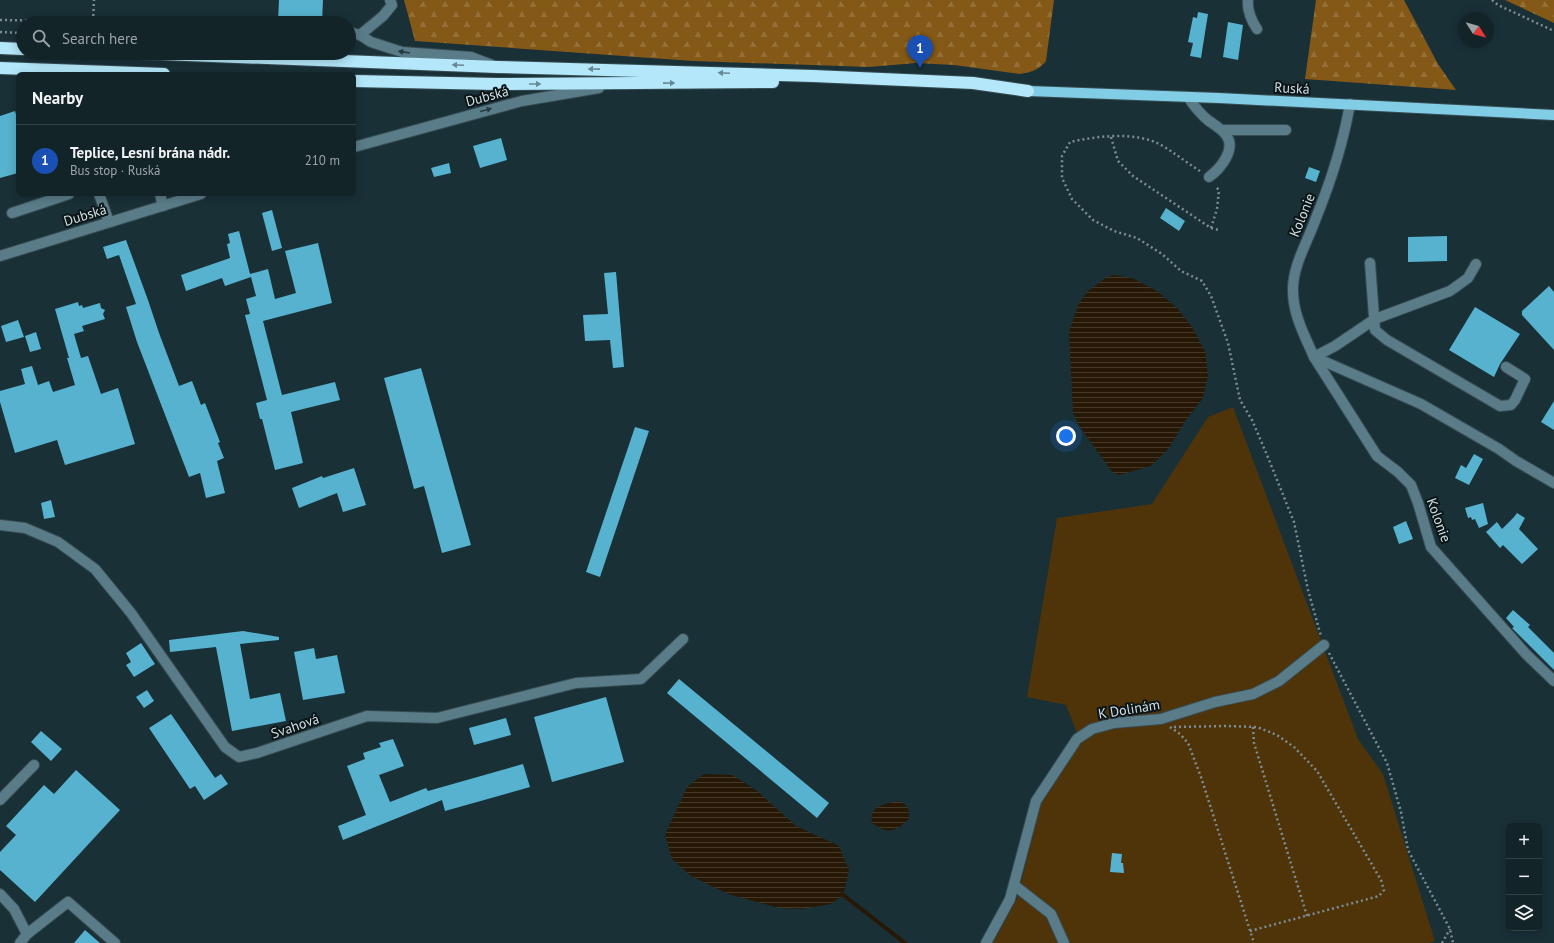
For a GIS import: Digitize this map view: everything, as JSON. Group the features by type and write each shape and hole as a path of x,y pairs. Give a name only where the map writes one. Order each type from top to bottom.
{"highway":[{"path":"0,48 16,49"},
{"path":"316,60 497,67 715,72 973,83 1028,91"},
{"path":"0,68 88,72"},
{"path":"356,81 496,84 802,83 966,91 1028,91"}],"main road":[{"name":"Ruská","path":"1028,91 1554,114"}],"street":[{"path":"360,35 383,16 392,5 390,0"},
{"path":"1248,0 1251,19 1257,29"},
{"path":"356,34 371,42 402,52 471,57 497,67"},
{"name":"Dubská","path":"356,146 522,101 630,83"},
{"path":"1188,97 1200,113 1222,130 1228,138 1229,143 1226,160 1220,169 1209,177"},
{"name":"Kolonie","path":"1350,104 1346,129 1330,182 1297,263 1293,287 1296,318 1314,356 1377,456 1398,472 1411,485 1431,547 1526,654 1554,681"},
{"path":"1222,130 1286,130"},
{"path":"12,214 63,196"},
{"path":"100,196 109,222"},
{"path":"160,196 163,206"},
{"name":"Dubská","path":"0,256 195,196"},
{"path":"1370,263 1376,319 1375,330 1388,340 1500,406 1511,405 1525,379 1506,367"},
{"path":"1314,356 1335,346 1376,319 1450,291 1468,278 1476,264"},
{"path":"1314,356 1421,404 1499,448 1516,462 1554,483"},
{"name":"Svahová","path":"0,525 25,528 58,542 95,569 131,613 225,747 239,757 257,753 367,716 437,718 576,683 640,679 683,639"},
{"name":"K Dolinám","path":"986,943 1010,899 1036,801 1077,739 1092,729 1114,723 1161,719 1215,702 1253,694 1279,680 1324,645"},
{"path":"0,800 34,765"},
{"path":"1014,885 1051,914 1064,943"},
{"path":"0,894 14,909 27,934"},
{"path":"20,943 27,934 68,902 115,943"}],"path":[{"path":"93,16 94,0"},
{"path":"1492,0 1498,5 1554,31"},
{"path":"0,20 16,20"},
{"path":"0,32 16,33"},
{"path":"1211,228 1217,210 1219,190 1209,177 1161,145 1146,138 1125,136 1082,139 1070,142 1062,156 1062,178 1072,199 1093,220 1114,231 1137,238 1162,254 1181,271 1202,281 1211,296 1228,343 1240,400 1252,420 1268,455 1294,522 1316,622 1324,645 1387,763 1401,812 1408,850 1450,929 1453,943"},
{"path":"1111,137 1118,161 1133,176 1211,228 1219,230"},
{"path":"1170,727 1180,734 1188,743 1201,777 1254,943"},
{"path":"1190,727 1253,727 1277,735 1294,747 1316,771 1381,880 1384,890 1379,896 1250,931"},
{"path":"1253,727 1254,743 1307,916"},
{"path":"1442,943 1450,929"}],"green space":[{"path":"404,0 1054,0 1046,61 1041,67 1020,74 954,65 916,63 869,67 693,61 415,41"},
{"path":"1316,0 1404,0 1438,64 1456,90 1305,79"},
{"path":"1505,0 1554,0 1554,23"}],"shaded area":[{"path":"1114,275 1132,278 1157,291 1177,308 1192,327 1205,351 1208,376 1203,398 1186,420 1169,448 1151,466 1119,475 1112,472 1080,427 1073,413 1069,332 1078,305 1088,291 1107,277"},
{"path":"1233,407 1358,739 1383,774 1435,941 1429,943 993,943 1017,899 1041,804 1081,743 1066,705 1027,697 1057,518 1152,504 1208,417"},
{"path":"704,774 732,775 756,790 796,826 839,846 849,870 844,892 841,897 831,904 802,909 779,908 728,894 691,876 672,859 665,835 687,787"},
{"path":"899,801 906,806 909,813 909,819 899,827 891,830 883,829 872,823 873,812 879,806"}],"building":[{"path":"279,0 323,0 322,16 278,16"},
{"path":"1198,12 1208,14 1201,58 1190,56 1193,43 1188,42 1193,17 1197,18"},
{"path":"1228,22 1243,25 1238,60 1223,57"},
{"path":"15,111 16,115 16,174 0,178 0,116"},
{"path":"501,138 507,160 480,168 473,146"},
{"path":"449,163 451,173 434,177 431,168"},
{"path":"1309,167 1320,171 1316,182 1305,178"},
{"path":"1166,208 1185,221 1179,231 1160,218"},
{"path":"272,210 282,248 272,251 262,213"},
{"path":"239,231 250,274 268,269 275,299 296,293 285,251 318,243 332,303 263,321 282,395 335,382 340,400 291,412 303,463 275,470 262,419 260,419 256,403 267,400 245,315 250,314 246,299 256,296 251,277 225,286 222,278 186,291 181,275 230,258 227,244 230,243 228,234"},
{"path":"1447,236 1447,261 1408,262 1408,237"},
{"path":"126,240 179,386 192,381 201,405 205,403 220,442 218,443 224,458 217,461 225,493 206,498 200,473 189,477 137,342 126,307 136,304 119,255 107,259 103,247"},
{"path":"616,272 624,367 613,368 610,340 585,341 583,315 608,314 604,273"},
{"path":"1549,286 1554,292 1554,350 1522,315 1522,311"},
{"path":"78,302 79,306 82,305 83,308 100,303 101,308 105,310 103,314 105,319 82,326 84,331 74,334 81,358 88,356 101,394 118,388 135,444 65,465 57,440 15,453 0,402 0,391 25,384 21,369 32,366 38,385 49,381 53,392 75,385 55,309"},
{"path":"1475,307 1520,334 1500,364 1494,377 1449,350"},
{"path":"18,320 24,337 6,342 1,326"},
{"path":"36,332 41,349 30,352 25,336"},
{"path":"421,368 471,545 442,553 424,486 414,489 384,378"},
{"path":"1554,401 1554,430 1541,422"},
{"path":"635,427 649,431 600,577 586,572"},
{"path":"1474,454 1483,459 1469,485 1455,478 1461,465 1466,468"},
{"path":"354,468 366,505 343,512 337,493 299,508 292,488 322,476 323,478"},
{"path":"51,500 55,517 44,519 41,503"},
{"path":"1483,503 1488,524 1479,528 1475,519 1472,520 1471,517 1468,518 1465,508"},
{"path":"1517,513 1525,518 1519,529 1538,549 1522,564 1503,545 1500,548 1486,532 1497,522 1502,529"},
{"path":"1406,521 1413,539 1399,544 1393,527"},
{"path":"1513,610 1530,625 1528,627 1554,653 1554,670 1512,628 1514,627 1506,618"},
{"path":"243,631 279,637 279,640 240,644 250,699 280,693 286,721 232,731 216,647 170,652 169,640"},
{"path":"141,643 155,664 134,677 126,665 131,662 126,653"},
{"path":"314,648 316,659 337,655 345,693 303,700 294,652"},
{"path":"679,679 829,803 817,818 667,693"},
{"path":"147,690 154,701 144,708 136,697"},
{"path":"606,697 624,762 552,782 534,717"},
{"path":"171,714 215,778 221,774 228,784 204,800 195,786 190,789 149,728"},
{"path":"506,718 511,735 474,745 469,728"},
{"path":"41,731 62,749 51,761 31,742"},
{"path":"393,739 404,766 379,775 390,802 426,788 428,791 523,764 530,787 445,811 442,800 343,840 338,826 366,815 347,766 365,759 363,753 381,747 379,743"},
{"path":"76,770 120,810 35,902 0,870 0,852 16,835 6,826 44,785 54,794"},
{"path":"1112,853 1122,854 1121,863 1123,863 1124,873 1110,872"},
{"path":"85,930 100,943 74,943"}],"waterway":[{"path":"842,894 905,943"}],"place":[{"name":"Teplice, Lesní brána nádr.","path":"920,68"}]}
